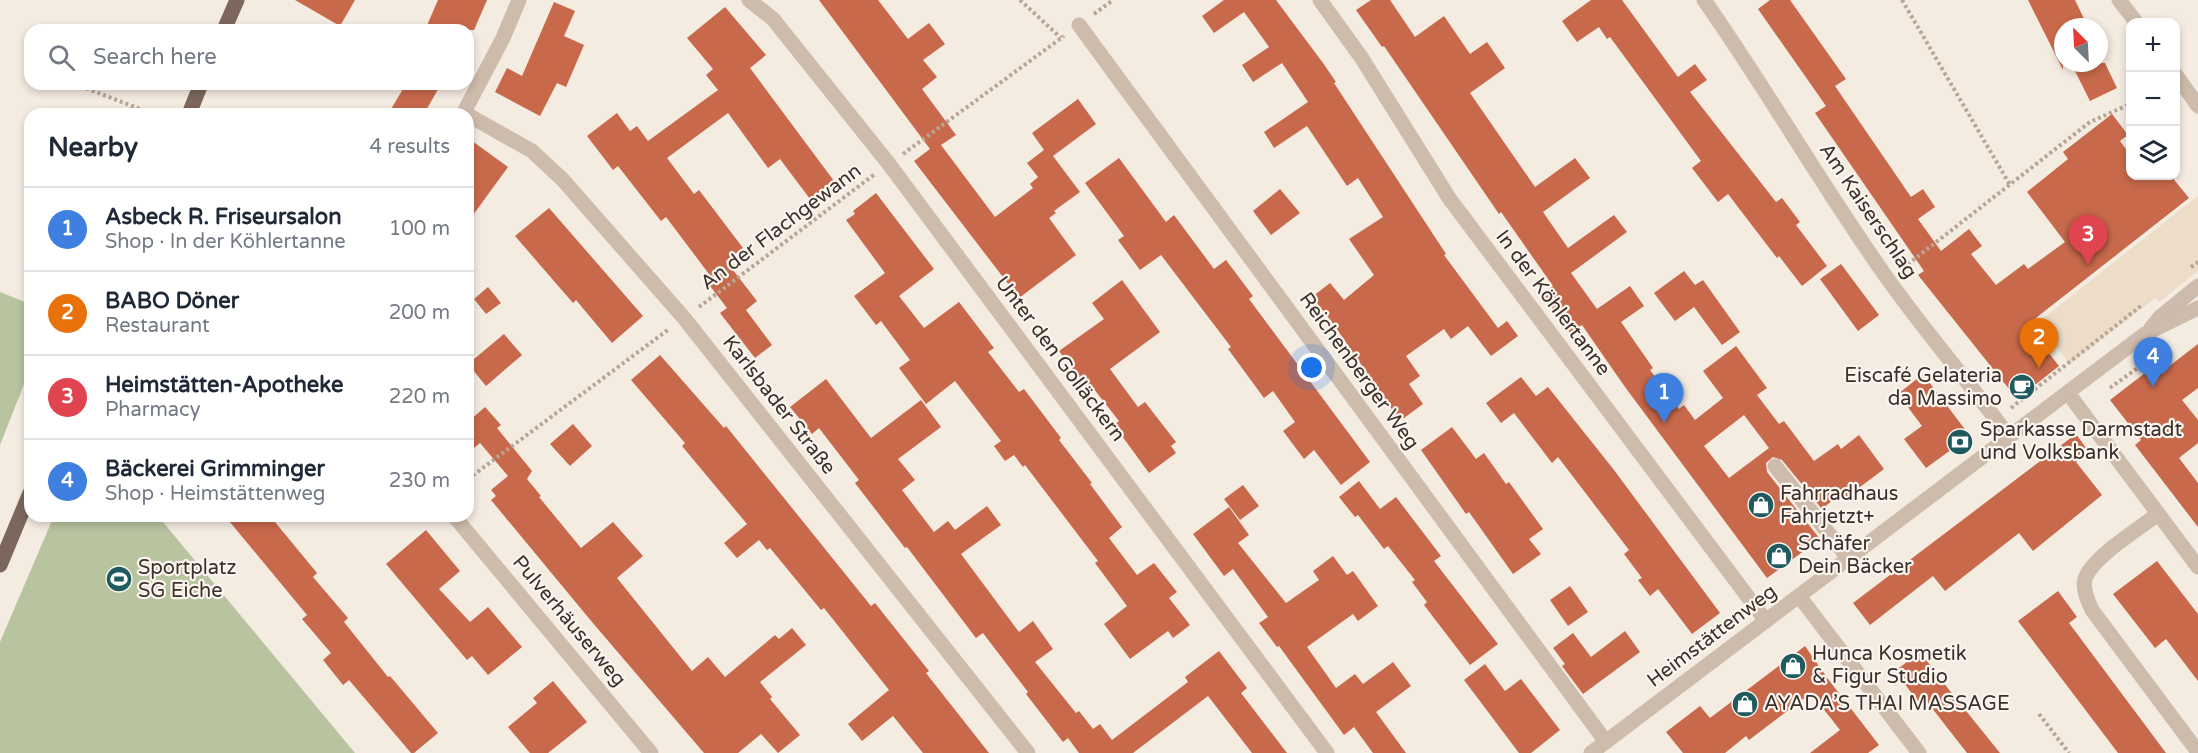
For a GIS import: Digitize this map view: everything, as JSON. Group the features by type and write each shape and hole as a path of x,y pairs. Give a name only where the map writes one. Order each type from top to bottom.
{"main road":[{"path":"227,24 237,0"},
{"path":"191,108 199,90"},
{"path":"0,566 24,508"}],"street":[{"path":"468,108 519,0"},
{"name":"Unter den Golläckern","path":"749,0 772,19 889,164 1327,753"},
{"name":"In der Köhlertanne","path":"1320,0 1361,57 1449,198 1766,621"},
{"name":"Am Kaiserschlag","path":"1704,0 1726,30 1819,178 1888,279 2009,437"},
{"path":"2119,0 2133,18"},
{"name":"Reichenberger Weg","path":"1079,25 1606,742"},
{"path":"2180,82 2198,106"},
{"name":"Karlsbader Straße","path":"474,119 518,143 549,165 684,318 1028,753"},
{"name":"Heimstättenweg","path":"1591,753 2145,334 2160,317 2198,286"},
{"name":"Heimstättenweg","path":"2145,334 2198,308"},
{"path":"2068,393 2198,567"},
{"path":"1775,466 1849,559"},
{"path":"2158,514 2096,561 2085,579 2085,595 2092,610 2198,752"},
{"name":"Pulverhäuserweg","path":"459,522 651,753"},
{"path":"1799,596 1919,753"}],"path":[{"path":"1020,0 1061,38"},
{"name":"An der Flachgewann","path":"474,475 889,164 1113,0"},
{"path":"1902,0 2010,184"},
{"path":"91,90 137,108"},
{"path":"1888,279 2090,122 2126,106"},
{"path":"2189,269 2198,262"},
{"path":"1996,419 2143,305"},
{"path":"2039,714 2069,753"}],"green space":[{"path":"0,292 24,302 24,384 0,445"},
{"name":"Sportplatz SG Eiche","path":"51,522 163,522 355,753 0,753 0,642"}],"shaded area":[{"path":"2198,196 2198,271 2159,302 2155,298 2070,364 2037,323"}],"building":[{"path":"295,0 355,0 341,24 337,24"},
{"path":"438,0 487,0 474,30 474,24 428,24"},
{"path":"819,0 878,0 908,39 929,23 945,44 923,60 937,77 922,89 956,135 941,145 995,217 1033,188 1030,184 1038,177 1027,163 1044,150 1032,133 1078,99 1096,124 1053,156 1080,192 1054,211 1056,213 1049,218 1076,255 1019,298 914,161 930,149"},
{"path":"1224,0 1276,0 1336,82 1334,83 1446,254 1444,255 1498,328 1507,321 1518,336 1491,356 1468,326 1451,339 1444,329 1406,356 1420,376 1409,384 1423,404 1400,421 1332,322 1312,297 1330,283 1344,300 1374,275 1349,239 1383,217 1358,178 1347,186 1307,126 1274,148 1264,132 1308,102 1282,63 1253,82 1242,65 1269,47 1244,12 1214,33 1202,16"},
{"path":"1371,0 1390,0 1415,37 1444,16 1470,54 1487,42 1505,68 1470,93 1535,187 1575,158 1590,178 1543,212 1568,248 1614,215 1627,232 1571,273 1597,309 1630,286 1644,306 1621,322 1653,368 1650,370 1679,409 1684,405 1695,420 1723,398 1703,371 1736,346 1767,388 1757,395 1779,424 1784,421 1814,461 1838,444 1841,449 1859,435 1884,469 1844,499 1840,494 1822,509 1782,460 1773,457 1766,463 1767,472 1820,539 1767,578 1625,387 1582,325 1570,333 1542,294 1553,286 1501,212 1499,214 1384,46 1382,47 1356,10","holes":["1744,415 1769,448 1729,478 1704,446"]},
{"path":"1591,0 1622,0 1678,77 1695,64 1707,80 1690,92 1776,202 1782,198 1800,222 1796,225 1827,266 1802,286 1779,256 1777,258 1728,194 1718,202 1692,168 1701,161 1610,37 1607,39 1599,27 1577,42 1562,21"},
{"path":"1770,0 1790,0 1846,79 1835,86 1911,197 1923,189 1935,207 1918,219 1941,251 1969,229 1982,246 1971,254 1996,285 2024,264 2028,269 2065,242 2027,192 2068,159 2063,152 2112,114 2126,132 2126,136 2120,141 2126,149 2126,180 2174,180 2189,198 2027,325 2059,366 2017,399 1918,275 1924,271 1815,113 1826,106 1758,9"},
{"path":"2028,0 2075,0 2084,18 2054,18 2054,52"},
{"path":"554,2 575,11 564,36 584,45 566,87 557,83 540,116 495,92 507,68 522,76"},
{"path":"725,7 766,55 750,68 834,181 810,199 780,159 768,168 728,113 667,158 694,194 699,190 743,248 726,261 757,301 746,310 772,345 755,358 720,313 727,308 704,278 709,274 666,217 661,221 618,166 613,170 587,136 617,113 630,131 637,126 648,141 718,90 706,75 713,69 687,38"},
{"path":"2108,69 2117,88 2090,101 2076,72 2108,72"},
{"path":"402,90 438,90 427,108 392,108"},
{"path":"474,142 508,167 474,214"},
{"path":"1119,158 1166,222 1174,215 1214,269 1226,260 1253,296 1249,299 1370,462 1341,485 1314,450 1304,459 1283,431 1295,422 1273,391 1264,398 1228,349 1231,347 1161,255 1140,270 1118,240 1124,236 1085,183"},
{"path":"1280,189 1300,213 1271,235 1253,211"},
{"path":"876,193 934,269 899,296 924,328 959,302 994,348 988,352 1019,392 1024,389 1122,527 1109,538 1137,575 1154,563 1177,592 1169,598 1190,625 1173,638 1168,631 1130,659 1104,624 1127,606 1095,563 1098,561 1025,465 1023,467 1014,455 1005,461 994,446 1001,441 955,381 926,404 899,368 910,360 881,321 876,325 854,296 885,273 846,220 855,214 853,211"},
{"path":"549,208 643,316 612,343 576,300 573,303 515,236"},
{"path":"1841,264 1879,315 1858,331 1820,279"},
{"path":"1684,271 1695,285 1703,280 1740,332 1722,345 1694,307 1675,321 1654,293"},
{"path":"1122,280 1160,332 1110,369 1138,407 1145,402 1176,442 1171,446 1176,453 1149,473 1114,425 1119,421 1090,384 1086,387 1059,351 1104,319 1092,303"},
{"path":"488,287 501,303 486,314 474,299"},
{"path":"504,334 522,355 486,386 474,371 474,359"},
{"path":"2198,344 2198,388 2182,400 2198,420 2198,443 2179,458 2198,483 2198,527 2135,445 2141,440 2110,400 2145,373 2150,381"},
{"path":"660,355 724,428 726,426 871,606 875,603 929,671 926,673 989,753 923,753 893,716 862,741 848,724 889,690 824,608 821,610 770,548 767,550 759,540 737,558 724,543 747,524 682,446 685,443 631,380"},
{"path":"1923,374 1970,436 1926,468 1904,439 1922,426 1898,394"},
{"path":"1521,377 1536,396 1548,387 1614,470 1720,613 1692,634 1658,589 1650,596 1638,580 1642,578 1624,554 1629,550 1558,457 1552,463 1514,413 1501,423 1486,403"},
{"path":"826,379 871,438 921,400 941,427 898,459 915,480 902,490 934,532 948,521 955,530 987,506 1001,525 961,554 1019,632 1033,621 1053,649 1035,662 1076,713 1079,711 1093,729 1100,724 1112,740 1188,682 1185,677 1219,651 1247,688 1241,693 1287,753 1252,753 1208,696 1133,753 1079,753 1068,738 1063,742 983,633 976,638 907,547 905,548 855,483 859,480 819,428 812,434 790,407"},
{"path":"485,407 501,425 497,428 532,471 527,479 581,548 613,522 643,556 617,578 692,671 708,657 725,677 775,635 779,639 792,628 806,645 760,682 772,697 770,699 800,735 778,753 761,734 738,753 704,753 491,500 496,496 491,490 508,476 480,443 474,448 474,417"},
{"path":"573,424 592,446 570,466 550,444"},
{"path":"1452,427 1476,459 1484,453 1506,484 1509,482 1543,529 1529,539 1541,554 1513,574 1469,512 1466,514 1421,450"},
{"path":"2076,434 2089,452 2076,462 2102,495 2033,551 2019,533 1945,591 1933,576 1870,625 1853,603"},
{"path":"1359,481 1380,509 1396,497 1441,556 1434,561 1498,644 1470,665 1424,605 1427,602 1412,582 1415,580 1388,546 1384,549 1358,515 1355,517 1339,497"},
{"path":"1243,485 1259,506 1240,520 1224,499"},
{"path":"1229,507 1249,535 1238,543 1286,603 1319,580 1313,571 1333,556 1347,575 1353,571 1378,606 1358,621 1353,614 1307,647 1336,688 1355,674 1363,684 1393,662 1411,686 1376,712 1406,753 1373,753 1354,727 1344,735 1279,646 1277,647 1259,623 1268,617 1233,569 1224,576 1193,534"},
{"path":"230,522 275,522 317,573 313,577 348,618 344,622 388,677 390,676 438,733 411,753 349,680 343,685 323,660 331,653 302,619 307,615"},
{"path":"426,530 460,571 439,589 470,622 488,607 522,647 488,675 472,656 467,660 386,564"},
{"path":"2157,561 2198,614 2198,681 2166,639 2155,648 2113,594"},
{"path":"1570,586 1588,612 1568,626 1550,600"},
{"path":"2058,591 2077,617 2069,623 2166,753 2118,753 2018,621"},
{"path":"1625,631 1640,652 1583,694 1562,666 1565,664 1553,648 1573,633 1591,657"},
{"path":"1805,646 1879,745 1868,753 1810,753 1840,730 1811,693 1749,740 1746,736 1725,753 1683,753 1666,732 1700,706 1710,718"},
{"path":"1920,652 2000,753 1967,753 1928,703 1922,707 1895,671"},
{"path":"1485,664 1505,691 1521,679 1560,730 1531,753 1519,753 1464,680"},
{"path":"553,681 587,722 548,753 530,753 508,727 537,703 533,698"}],"place":[{"name":"Heimstätten-Apotheke","path":"2088,265"},
{"name":"BABO Döner","path":"2039,368"},
{"name":"Eiscafé Gelateria da Massimo","path":"2022,387"},
{"name":"Bäckerei Grimminger","path":"2153,387"},
{"name":"Asbeck R. Friseursalon","path":"1664,423"},
{"name":"Sparkasse Darmstadt und Volksbank","path":"1960,442"},
{"name":"Fahrradhaus Fahrjetzt+","path":"1761,505"},
{"name":"Schäfer Dein Bäcker","path":"1779,556"},
{"name":"Sportplatz SG Eiche","path":"119,579"},
{"name":"Hunca Kosmetik & Figur Studio","path":"1793,666"},
{"name":"AYADA’S THAI MASSAGE","path":"1745,704"}]}
